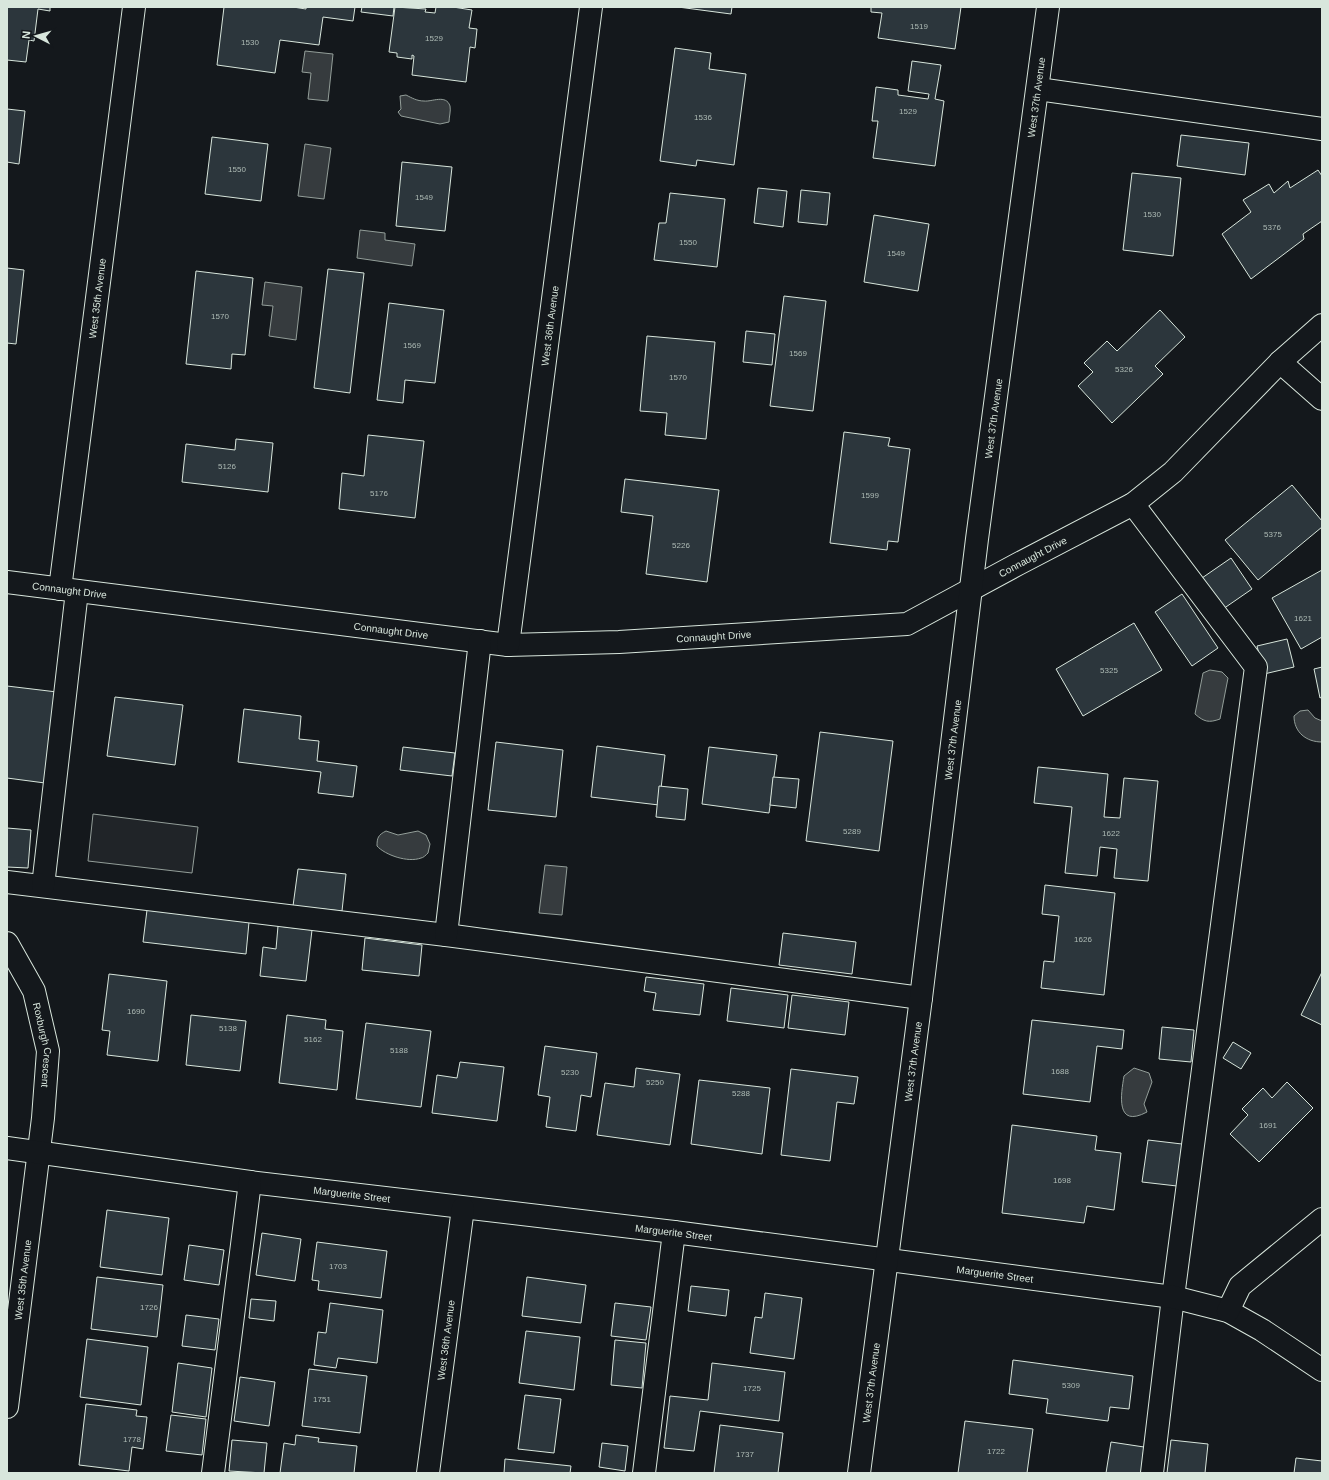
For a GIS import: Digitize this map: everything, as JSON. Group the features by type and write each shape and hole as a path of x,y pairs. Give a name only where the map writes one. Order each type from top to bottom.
{"street":[{"name":"West 35th Avenue","path":"43,886 69,590 134,7"},
{"name":"West 36th Avenue","path":"508,645 591,7"},
{"name":"West 37th Avenue","path":"859,1473 1048,7"},
{"path":"1038,89 1322,129"},
{"name":"Connaught Drive","path":"7,582 508,645 618,642 907,624 1133,504 1173,472 1280,362 1322,325"},
{"path":"1280,362 1322,399"},
{"path":"1133,504 1256,668 1173,1297 1152,1473"},
{"path":"446,935 480,641"},
{"path":"7,882 446,935 921,998"},
{"name":"Roxburgh Crescent","path":"7,943 34,991 48,1051 44,1113 39,1153"},
{"name":"Marguerite Street","path":"7,1148 250,1182 674,1232 1173,1297 1228,1311 1262,1330 1322,1370"},
{"name":"West 35th Avenue","path":"7,1407 10,1369 39,1153"},
{"path":"213,1473 250,1182"},
{"name":"West 36th Avenue","path":"428,1473 462,1208"},
{"path":"1228,1311 1240,1286 1322,1219"},
{"path":"644,1473 674,1232"}],"shaded area":[{"path":"305,51 333,54 328,101 308,99 311,73 302,72"},
{"path":"406,95 421,101 438,99 445,100 450,106 449,122 440,124 401,116 398,112 401,109 400,96"},
{"path":"305,144 331,148 324,199 298,196"},
{"path":"360,230 385,233 385,240 415,244 412,266 357,258"},
{"path":"265,282 302,287 296,340 269,336 273,306 262,305"},
{"path":"1210,670 1222,672 1228,678 1220,719 1213,721 1201,719 1195,714 1203,673"},
{"path":"1308,710 1315,718 1322,721 1322,742 1316,742 1306,738 1296,727 1294,716 1300,711"},
{"path":"93,814 198,827 192,873 88,861"},
{"path":"386,831 398,835 418,831 426,835 430,844 428,853 422,858 410,860 385,852 377,846 377,843 380,835"},
{"path":"545,865 567,867 562,915 539,913"},
{"path":"1134,1068 1149,1073 1152,1082 1144,1104 1147,1112 1137,1116 1129,1116 1125,1113 1122,1107 1122,1092 1124,1076"}],"building":[{"path":"7,7 50,7 50,11 38,9 34,41 29,40 26,62 7,60"},
{"path":"224,7 293,7 306,9 306,7 355,7 353,21 323,17 319,45 280,40 275,73 217,65"},
{"path":"362,7 394,7 393,16 361,12"},
{"path":"395,7 426,9 425,12 435,13 436,7 453,7 472,10 469,28 477,29 475,48 470,47 466,82 412,75 414,56 412,55 412,59 397,57 397,53 389,52"},
{"path":"678,7 732,7 731,14"},
{"path":"871,7 961,7 955,49 878,38 882,13 871,12"},
{"path":"675,48 711,53 709,69 746,74 734,165 697,160 696,166 660,161"},
{"path":"912,61 941,65 935,99 944,101 935,166 873,158 878,121 872,121 876,87 898,90 898,95 928,99 929,94 908,91"},
{"path":"7,109 25,111 19,164 7,162"},
{"path":"1181,135 1249,143 1245,175 1177,166"},
{"path":"212,137 268,144 261,201 205,194"},
{"path":"402,162 452,167 445,231 396,226"},
{"path":"1318,170 1322,176 1322,221 1303,234 1304,239 1251,279 1222,234 1251,212 1243,200 1269,184 1274,193 1288,181 1290,188"},
{"path":"1132,173 1181,178 1173,256 1123,250"},
{"path":"758,188 787,191 783,227 754,223"},
{"path":"801,190 830,193 827,225 798,222"},
{"path":"670,193 725,199 717,267 654,260 659,223 666,223"},
{"path":"874,215 929,224 918,291 864,282"},
{"path":"7,268 24,270 16,344 7,343"},
{"path":"328,269 364,273 350,393 314,388"},
{"path":"196,271 253,278 245,355 232,354 231,369 186,364"},
{"path":"784,296 826,301 813,411 770,406"},
{"path":"389,303 444,310 435,383 405,380 403,403 377,400"},
{"path":"1160,310 1185,337 1155,366 1163,374 1112,423 1078,386 1093,372 1084,363 1107,341 1117,351"},
{"path":"746,331 775,334 772,365 743,362"},
{"path":"647,336 715,342 706,439 665,435 667,413 640,411"},
{"path":"844,432 890,438 888,446 910,449 898,542 888,541 887,550 830,543"},
{"path":"368,435 424,441 415,518 339,509 342,473 364,476"},
{"path":"236,439 273,443 268,492 182,482 186,444 235,450"},
{"path":"625,479 719,490 707,582 646,574 653,516 621,512"},
{"path":"1292,485 1322,521 1322,527 1258,580 1225,540"},
{"path":"1231,558 1252,589 1223,609 1202,578"},
{"path":"1322,570 1322,637 1301,649 1272,598"},
{"path":"1182,594 1218,648 1192,666 1155,612"},
{"path":"1134,623 1162,670 1083,716 1056,669"},
{"path":"1287,639 1294,667 1264,674 1257,646"},
{"path":"1322,667 1322,697 1320,698 1314,669"},
{"path":"7,686 57,692 45,783 7,778"},
{"path":"115,697 183,705 175,765 107,756"},
{"path":"244,709 301,716 299,739 319,741 317,761 357,766 353,797 318,793 321,772 238,762"},
{"path":"820,732 893,741 879,851 806,841"},
{"path":"496,742 563,750 556,817 488,810"},
{"path":"597,746 665,755 659,805 591,797"},
{"path":"403,747 455,753 452,776 400,770"},
{"path":"709,747 777,755 769,813 702,804"},
{"path":"1038,767 1108,774 1104,817 1120,818 1124,778 1158,781 1148,881 1114,878 1117,849 1100,847 1097,876 1065,873 1072,807 1034,803"},
{"path":"773,777 799,779 796,808 770,805"},
{"path":"659,786 688,789 685,820 656,817"},
{"path":"7,828 31,830 28,868 7,867"},
{"path":"298,869 346,874 342,911 293,906"},
{"path":"1045,885 1115,893 1104,995 1041,988 1044,961 1054,962 1059,916 1042,914"},
{"path":"147,910 249,922 246,954 143,942"},
{"path":"278,926 312,930 306,981 260,976 263,947 276,949"},
{"path":"783,933 856,942 852,974 779,965"},
{"path":"365,938 422,945 419,976 362,970"},
{"path":"1322,972 1322,1025 1301,1015"},
{"path":"109,974 167,981 158,1061 107,1055 110,1031 102,1030"},
{"path":"646,977 704,984 700,1015 653,1010 656,993 644,991"},
{"path":"731,988 788,995 784,1028 727,1021"},
{"path":"792,995 849,1002 845,1035 788,1028"},
{"path":"191,1015 246,1021 240,1071 186,1065"},
{"path":"287,1015 326,1020 325,1029 343,1031 337,1090 279,1083"},
{"path":"1032,1020 1124,1030 1122,1049 1097,1046 1090,1102 1023,1094"},
{"path":"366,1023 431,1031 421,1107 356,1099"},
{"path":"1162,1027 1194,1030 1191,1062 1159,1059"},
{"path":"1233,1042 1251,1053 1241,1069 1223,1058"},
{"path":"545,1046 597,1053 591,1097 581,1095 576,1131 546,1127 550,1097 538,1095"},
{"path":"460,1062 504,1067 497,1121 432,1113 437,1075 457,1078"},
{"path":"636,1068 680,1074 670,1145 597,1135 605,1083 634,1087"},
{"path":"791,1069 858,1077 854,1104 837,1102 830,1161 781,1155"},
{"path":"699,1080 770,1088 762,1154 691,1144"},
{"path":"1287,1082 1313,1108 1259,1162 1230,1134 1248,1115 1242,1109 1263,1088 1272,1098"},
{"path":"1012,1125 1097,1136 1095,1150 1121,1153 1114,1210 1087,1206 1084,1223 1002,1213"},
{"path":"1148,1140 1182,1144 1177,1186 1142,1182"},
{"path":"107,1210 169,1218 162,1275 100,1267"},
{"path":"262,1233 301,1239 295,1281 256,1275"},
{"path":"317,1242 387,1251 381,1298 318,1290 319,1281 312,1280"},
{"path":"189,1245 224,1250 219,1285 184,1280"},
{"path":"97,1277 163,1285 157,1337 91,1329"},
{"path":"527,1277 586,1285 581,1323 522,1316"},
{"path":"691,1286 729,1290 726,1316 688,1311"},
{"path":"765,1293 802,1298 794,1359 750,1353 755,1317 762,1318"},
{"path":"251,1299 276,1301 274,1321 249,1318"},
{"path":"330,1303 383,1310 377,1363 338,1358 336,1368 314,1365 318,1332 326,1333"},
{"path":"615,1303 651,1307 646,1340 611,1336"},
{"path":"186,1315 219,1319 215,1350 182,1346"},
{"path":"526,1331 580,1337 574,1390 519,1383"},
{"path":"87,1339 148,1347 141,1405 80,1397"},
{"path":"615,1340 646,1343 642,1388 611,1385"},
{"path":"1013,1360 1133,1376 1129,1409 1110,1407 1108,1421 1046,1413 1048,1399 1009,1394"},
{"path":"178,1363 212,1368 206,1417 172,1412"},
{"path":"712,1363 785,1372 779,1421 700,1411 694,1451 664,1448 670,1396 708,1400"},
{"path":"309,1369 367,1376 360,1433 302,1426"},
{"path":"240,1377 275,1382 269,1426 234,1421"},
{"path":"525,1395 561,1399 554,1453 518,1449"},
{"path":"86,1404 137,1410 136,1416 147,1417 143,1449 132,1447 129,1471 79,1465"},
{"path":"171,1415 206,1419 202,1455 166,1451"},
{"path":"965,1421 1033,1429 1027,1473 958,1473"},
{"path":"720,1425 783,1433 778,1473 714,1473"},
{"path":"296,1435 319,1438 318,1442 357,1446 354,1473 280,1473 284,1443 295,1445"},
{"path":"232,1440 267,1443 264,1473 229,1471"},
{"path":"1171,1440 1208,1444 1205,1473 1167,1473"},
{"path":"1111,1442 1144,1447 1141,1473 1106,1473"},
{"path":"602,1443 628,1446 625,1471 599,1467"},
{"path":"1296,1458 1322,1461 1322,1473 1294,1473"},
{"path":"505,1459 571,1466 570,1473 504,1473"}]}
